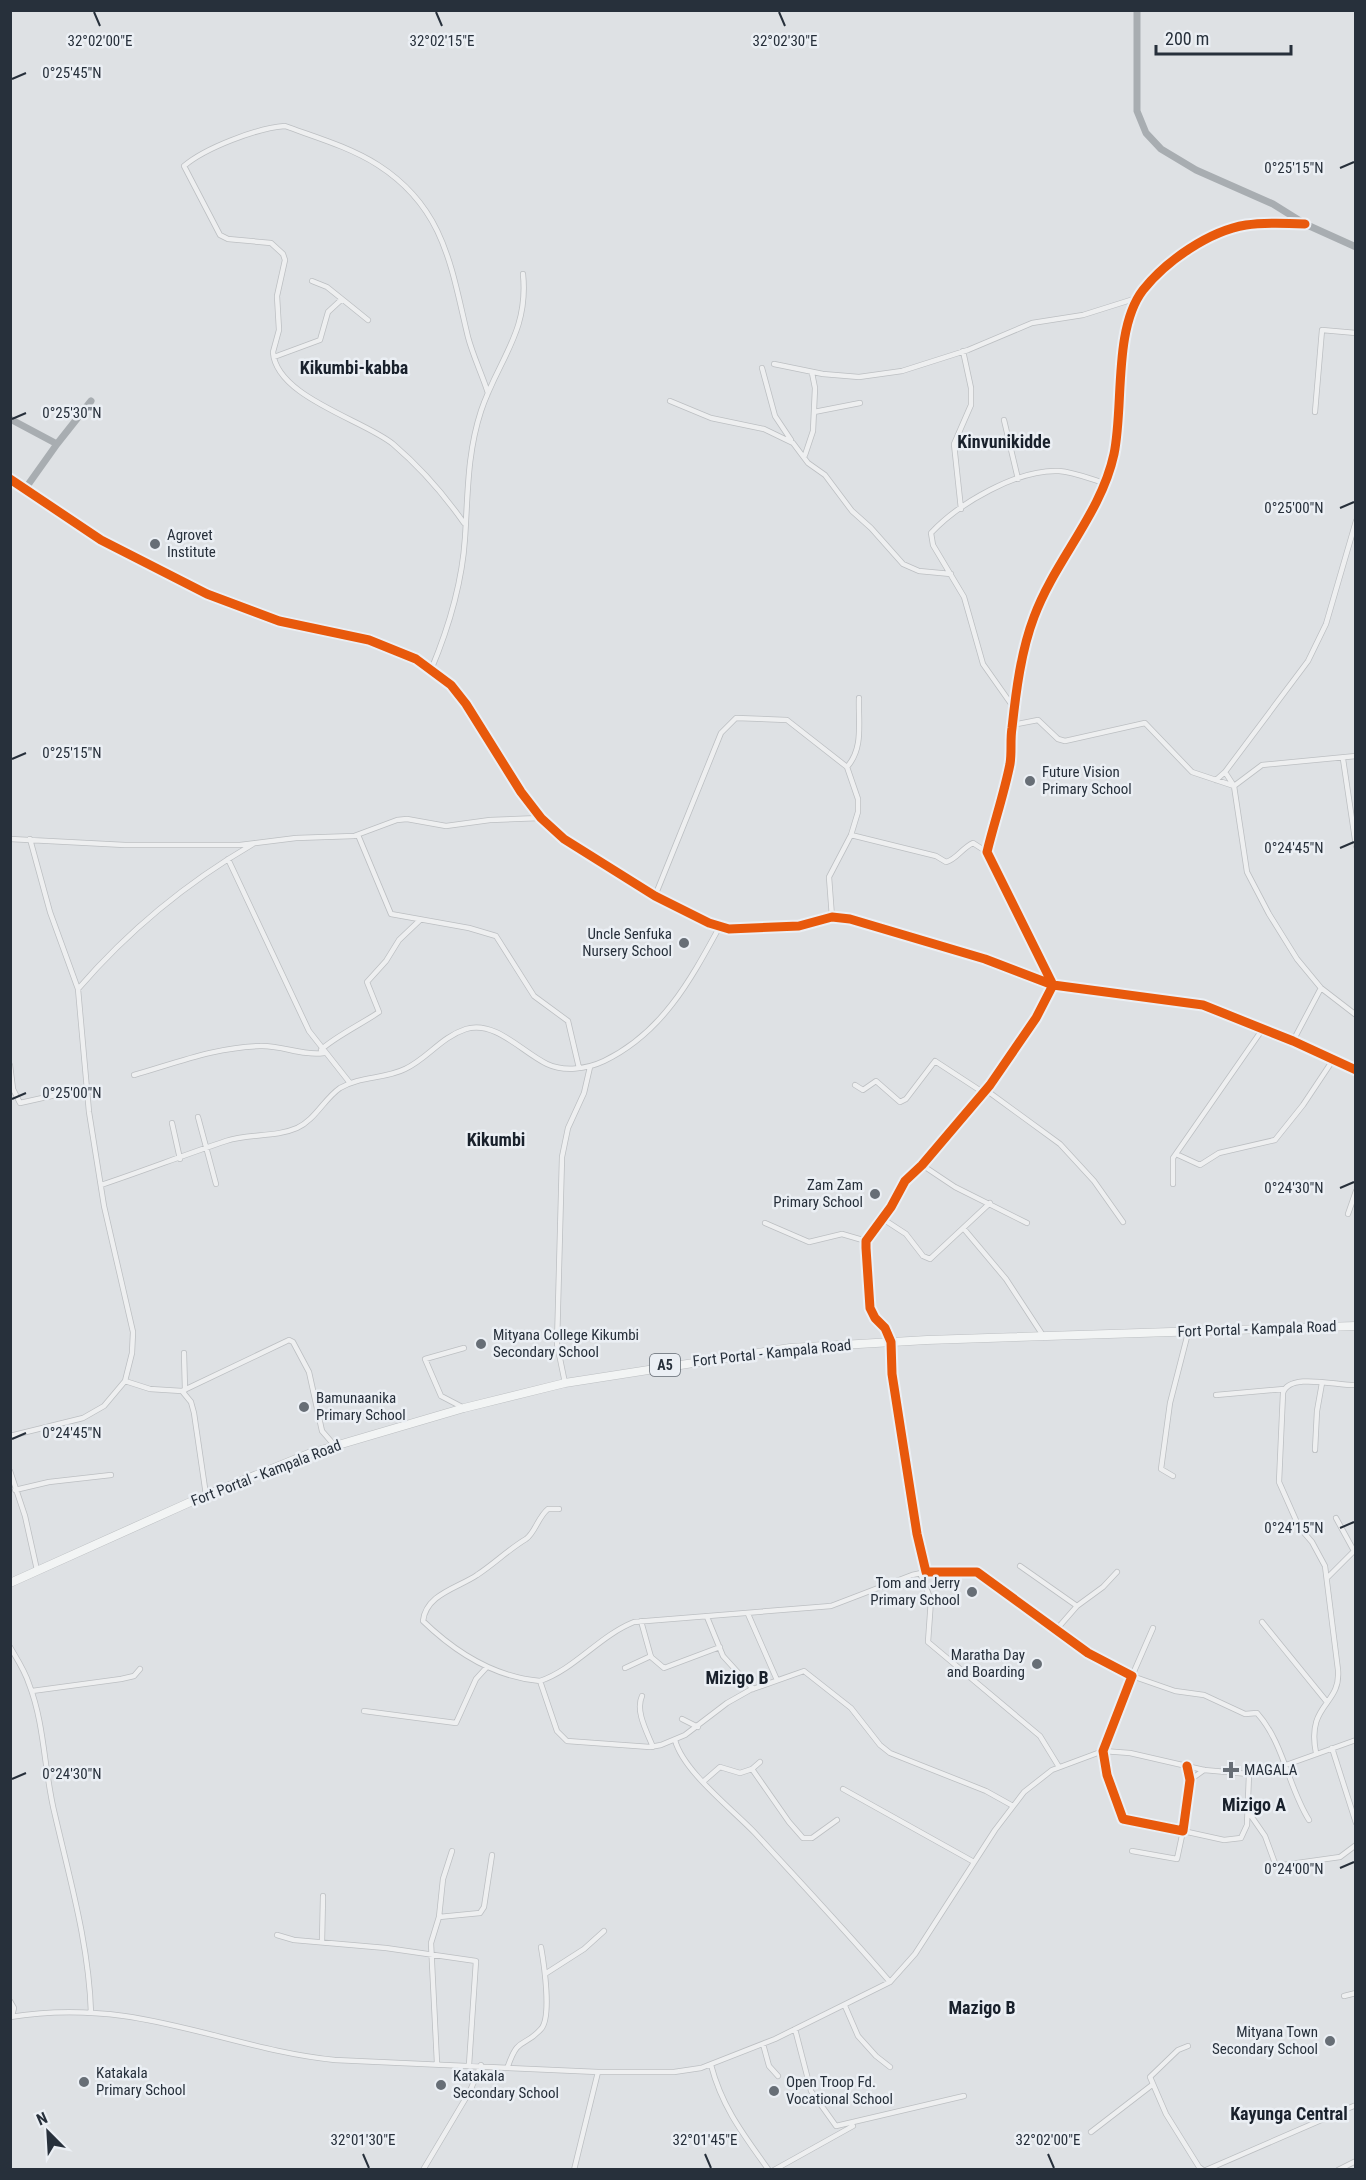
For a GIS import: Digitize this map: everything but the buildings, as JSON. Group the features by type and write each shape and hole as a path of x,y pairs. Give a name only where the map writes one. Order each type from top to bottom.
{"main road":[{"name":"Fort Portal - Kampala Road","path":"10,1583 206,1495 311,1453 464,1408 565,1383 790,1348 891,1342 1356,1326"}],"street":[{"path":"1137,10 1137,111 1139,122 1152,141 1196,170 1273,204 1305,224 1356,247"},
{"path":"464,523 419,466 391,442 317,403 285,377 274,357 279,330 277,290 285,260 283,254 271,243 228,239 220,235 183,168 194,159 247,135 271,127 285,126 376,164 397,179 423,208 443,242 451,264 468,339 488,393"},
{"path":"774,364 813,373 859,377 918,367 1032,323 1083,315 1137,298 1169,265 1218,234 1244,225 1305,224"},
{"path":"431,670 448,629 457,594 465,536 468,465 488,393 520,322 524,308 523,274"},
{"path":"312,281 327,287 368,320"},
{"path":"987,852 1009,766 1014,708 1028,635 1043,594 1104,483 1114,454 1124,351 1137,298"},
{"path":"274,357 320,340 328,312 342,299"},
{"path":"1315,412 1322,330 1356,333"},
{"path":"961,509 954,444 971,405 971,388 963,351"},
{"path":"762,368 775,416 805,455 808,463 825,475 852,511 872,528 903,564 919,571 951,574"},
{"path":"805,455 813,431 813,373"},
{"path":"25,489 92,401"},
{"path":"670,401 711,418 764,429 793,442"},
{"path":"814,412 833,406 860,403"},
{"path":"12,420 57,444"},
{"path":"1004,420 1018,478"},
{"path":"1014,708 983,664 964,597 933,545 931,533 984,493 1018,478 1060,471 1104,483"},
{"path":"10,479 101,540 207,594 279,621 389,646 416,659 451,685 466,704 520,792 541,818 564,839 655,896 720,926 729,928 799,926 832,917 850,919 985,959 1053,985 1193,1003 1293,1041 1356,1070"},
{"path":"1216,780 1225,772 1308,660 1326,624 1356,521"},
{"path":"847,767 856,758 859,746 859,698"},
{"path":"655,896 721,733 736,718 787,720 847,767 858,799 858,812 851,835 829,877 832,917"},
{"path":"1012,725 1038,720 1058,739 1065,741 1145,723 1192,772 1234,786"},
{"path":"1234,786 1262,765 1356,756"},
{"path":"1343,759 1356,846"},
{"path":"1225,772 1226,777 1234,786 1247,872 1292,952 1321,988 1356,1015"},
{"path":"10,839 124,845 254,843 358,835 386,823 407,819 446,826 490,820 541,818"},
{"path":"358,835 388,912 395,916 496,936 534,996 568,1021 579,1068"},
{"path":"851,835 936,856 946,862 953,860 961,850 973,843 987,852 1053,985"},
{"path":"10,1436 89,1416 104,1406 125,1381 132,1353 133,1332 89,1112 78,989 50,912 30,839"},
{"path":"78,989 120,944 165,904 208,870 254,843"},
{"path":"228,858 294,1002 322,1052 350,1083"},
{"path":"134,1075 192,1057 239,1048 261,1046 311,1055 322,1052 327,1043 350,1032 379,1012 367,982 399,940 420,920"},
{"path":"102,1185 206,1150 227,1140 272,1135 300,1126 332,1095 350,1083 409,1068 451,1035 475,1027 496,1032 548,1064 560,1068 590,1067 622,1053 658,1023 691,979 720,926"},
{"path":"1053,985 1036,1018 985,1092 922,1165 905,1181 883,1219 866,1241 870,1308 875,1318 885,1328 891,1342 892,1374 920,1556 931,1600 932,1618 927,1631 928,1642 1040,1736 1059,1767"},
{"path":"1293,1041 1321,988"},
{"path":"1173,1184 1172,1165 1176,1154 1262,1030"},
{"path":"1176,1154 1200,1165 1220,1153 1275,1140 1303,1105 1333,1060"},
{"path":"855,1085 863,1090 876,1081 900,1102 906,1099 935,1061 985,1092 1060,1144 1094,1181 1123,1222"},
{"path":"10,1065 13,1089 20,1103 87,1088"},
{"path":"565,1383 558,1344 562,1157 568,1128 584,1093 590,1067"},
{"path":"198,1117 216,1184"},
{"path":"172,1123 180,1159"},
{"path":"922,1165 955,1187 1027,1223"},
{"path":"1348,1214 1356,1191"},
{"path":"883,1219 906,1234 927,1259 939,1252 990,1203"},
{"path":"765,1223 809,1242 842,1234 866,1241"},
{"path":"964,1229 1006,1279 1045,1338"},
{"path":"1173,1476 1161,1469 1164,1431 1188,1333"},
{"path":"125,1381 150,1389 183,1391 289,1340 309,1372 322,1431 335,1446"},
{"path":"464,1348 425,1359 441,1396 464,1408"},
{"path":"184,1353 183,1391 191,1402 194,1413 206,1495"},
{"path":"1216,1395 1284,1389 1305,1381 1356,1385"},
{"path":"1315,1450 1317,1411 1322,1383"},
{"path":"1284,1389 1280,1482 1299,1527 1319,1553 1328,1577 1339,1683 1314,1723 1312,1734 1316,1753"},
{"path":"10,1471 26,1516 37,1570"},
{"path":"15,1490 49,1482 111,1475"},
{"path":"559,1509 548,1509 540,1516 528,1538 474,1577 446,1590 423,1613 423,1621 441,1639 486,1668 540,1681 562,1670 616,1630 641,1621 831,1606 923,1573 977,1572 1088,1653 1132,1676 1175,1691 1204,1695 1245,1714 1257,1713 1286,1765 1302,1808 1309,1820"},
{"path":"1328,1577 1354,1551 1336,1518"},
{"path":"1020,1566 1077,1606"},
{"path":"1056,1630 1077,1606 1103,1587 1117,1572"},
{"path":"748,1614 777,1680"},
{"path":"707,1617 730,1665 753,1689"},
{"path":"641,1621 651,1656 664,1668 720,1647"},
{"path":"1262,1622 1327,1702"},
{"path":"1153,1628 1103,1751 1107,1775 1121,1817 1234,1840 1244,1833 1249,1774"},
{"path":"10,1647 32,1691 55,1816 68,1861 85,1949 91,2013"},
{"path":"625,1668 651,1656"},
{"path":"364,1711 449,1724 456,1723 476,1679 486,1668"},
{"path":"32,1691 121,1679 135,1676 140,1669"},
{"path":"540,1681 557,1731 567,1741 653,1747 675,1740 698,1727 727,1703 753,1689 797,1672 808,1673 851,1708 880,1745 890,1753 986,1791 1013,1806"},
{"path":"642,1696 639,1703 641,1715 653,1747"},
{"path":"682,1719 698,1727"},
{"path":"675,1740 678,1750 704,1781 890,1982"},
{"path":"10,2001 14,2008 11,2016 91,2013 146,2020 299,2056 598,2072 674,2072 711,2065 763,2044 890,1982 915,1954 974,1862 1024,1792 1059,1767 1103,1751 1130,1754 1204,1770 1249,1774 1286,1765 1356,1740"},
{"path":"1332,1748 1356,1823"},
{"path":"704,1781 720,1767 740,1773 752,1769 760,1762"},
{"path":"1132,1851 1177,1859 1184,1831 1190,1780 1187,1766"},
{"path":"752,1769 803,1838 812,1838 837,1820"},
{"path":"1190,1780 1204,1770"},
{"path":"843,1789 974,1862"},
{"path":"1247,1810 1265,1836 1276,1866 1341,1857 1356,1845"},
{"path":"437,2063 430,1956 439,1917 443,1879 452,1851"},
{"path":"439,1917 480,1913 484,1907 492,1856"},
{"path":"322,1896 322,1942"},
{"path":"545,1974 584,1949 604,1932"},
{"path":"277,1935 294,1940 477,1963 470,2065"},
{"path":"508,2066 516,2046 539,2031 545,2024 545,1974 541,1947"},
{"path":"1344,1996 1356,1993"},
{"path":"844,2006 858,2036 876,2056 890,2067"},
{"path":"795,2029 811,2091 833,2125 860,2122 964,2096"},
{"path":"763,2044 770,2066 778,2076"},
{"path":"1188,2046 1178,2050 1150,2077 1166,2114 1198,2167 1205,2169 1356,2105"},
{"path":"711,2065 723,2103 771,2169 860,2122"},
{"path":"423,2169 470,2091 481,2066"},
{"path":"574,2169 598,2072"},
{"path":"1091,2132 1152,2085"},
{"path":"1338,2169 1356,2161"}],"cycle path":[{"path":"1187,1766 1190,1780 1183,1831 1123,1819 1107,1775 1103,1751 1132,1676 1088,1653 977,1572 926,1572 917,1534 892,1374 891,1342 885,1328 875,1318 870,1308 866,1241 891,1207 905,1181 922,1165 990,1085 1036,1018 1053,985 987,852 1010,764 1011,732 1017,686 1029,630 1043,596 1099,497 1114,454 1123,347 1127,325 1134,306 1143,290 1164,268 1203,241 1232,228 1246,225 1305,224"},
{"path":"10,479 101,540 207,594 279,621 369,640 416,659 451,685 466,704 521,792 541,818 564,839 655,896 709,923 729,929 799,926 832,917 850,919 985,959 1053,985 1203,1005 1293,1041 1356,1070"}],"place":[{"name":"Agrovet Institute","path":"155,544"},
{"name":"Future Vision Primary School","path":"1030,781"},
{"name":"Uncle Senfuka Nursery School","path":"684,943"},
{"name":"Zam Zam Primary School","path":"875,1194"},
{"name":"Mityana College Kikumbi Secondary School","path":"481,1344"},
{"name":"Bamunaanika Primary School","path":"304,1407"},
{"name":"Tom and Jerry Primary School","path":"972,1592"},
{"name":"Maratha Day and Boarding","path":"1037,1664"},
{"name":"MAGALA","path":"1231,1770"},
{"name":"Mityana Town Secondary School","path":"1330,2041"},
{"name":"Katakala Primary School","path":"84,2082"},
{"name":"Katakala Secondary School","path":"441,2085"},
{"name":"Open Troop Fd. Vocational School","path":"774,2091"}],"district":[{"name":"Kikumbi-kabba","path":"354,368"},
{"name":"Kinvunikidde","path":"1004,442"},
{"name":"Kikumbi","path":"496,1140"},
{"name":"Mizigo B","path":"737,1678"},
{"name":"Mizigo A","path":"1254,1805"},
{"name":"Mazigo B","path":"982,2008"},
{"name":"Kayunga Central","path":"1289,2114"}]}
